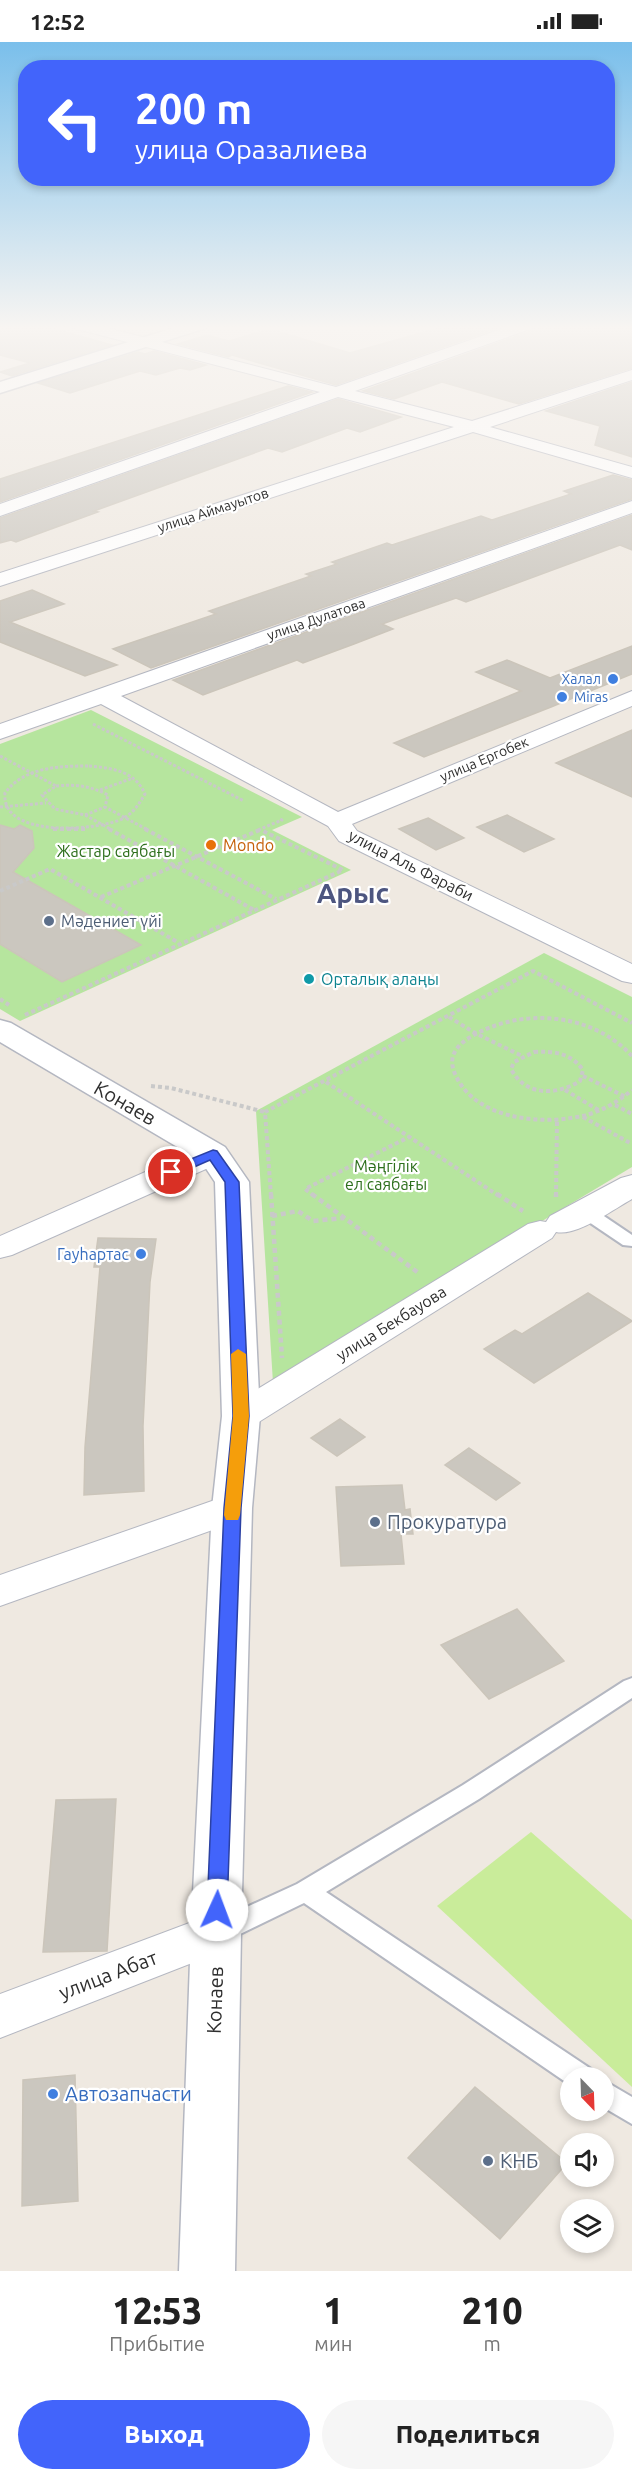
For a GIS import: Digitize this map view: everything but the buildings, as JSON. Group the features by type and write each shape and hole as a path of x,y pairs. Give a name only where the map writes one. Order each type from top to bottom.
{"main road":[{"name":"Конаев","path":"10,1021 213,1154 232,1182 241,1416 232,1508 216,1934 207,2271"}],"street":[{"path":"0,510 231,429"},
{"name":"улица Аймауытов","path":"0,580 461,429"},
{"path":"480,429 632,473"},
{"name":"улица Дулатова","path":"0,732 632,507"},
{"name":"улица Аль Фараби","path":"102,695 337,821 348,836 632,975"},
{"name":"улица Ергобек","path":"337,821 632,698"},
{"path":"0,1248 213,1154"},
{"name":"улица Бекбауова","path":"241,1416 554,1215 632,1185"},
{"path":"0,1592 47,1572 232,1508"},
{"name":"улица Абат","path":"0,2016 216,1934"}],"lane":[{"path":"554,1215 625,1243"},
{"path":"216,1934 306,1890 471,1792 632,1687"},
{"path":"306,1890 360,1929 447,1985 566,2067"},
{"path":"614,2100 632,2112"}],"path":[{"path":"89,722 252,805"},
{"path":"1,758 56,786"},
{"path":"89,766 117,770 134,778 143,787 145,794 138,808 125,819 72,830 40,827 16,818 2,807 5,791 20,779 59,767 89,766"},
{"path":"99,790 134,778"},
{"path":"105,807 108,795 92,787 75,784 56,786 42,795 46,803 60,813 85,815 254,910"},
{"path":"2,807 46,803"},
{"path":"105,807 276,899"},
{"path":"85,815 105,807"},
{"path":"101,897 282,820 272,815"},
{"path":"10,1021 343,870 260,830"},
{"path":"0,891 50,869 179,943"},
{"path":"148,1086 171,1088 265,1112 326,1082 533,971 632,1023"},
{"path":"449,1017 475,1033 523,1056"},
{"path":"632,1056 616,1040 602,1031 565,1020 525,1018 498,1023 475,1033 463,1042 456,1052 453,1063 461,1086 486,1105 502,1112 538,1119 557,1120 582,1117 614,1105 632,1090"},
{"path":"583,1076 574,1086 565,1090 542,1091 521,1084 514,1077 511,1069 514,1062 523,1056 541,1052 562,1054 580,1064 583,1076 626,1097"},
{"path":"326,1082 409,1137 554,1215 557,1120"},
{"path":"565,1090 601,1111"},
{"path":"614,1105 632,1114"},
{"path":"265,1112 282,1360"},
{"path":"582,1117 632,1144"},
{"path":"409,1137 305,1189 424,1276"},
{"path":"272,1216 298,1211 313,1221 345,1218"}],"green space":[{"name":"Жастар саябағы","path":"91,710 302,817 272,830 351,870 20,1021 0,1009 0,744"},
{"name":"Мәңгілік ел саябағы","path":"544,953 632,997 632,1167 273,1383 256,1111"},
{"path":"531,1832 632,1920 632,2087 614,2070 614,2067 610,2067 437,1906"}],"slow traffic":[{"path":"232,1515 241,1416 238,1354"}],"place":[{"name":"Халал","path":"613,679"},
{"name":"Miras","path":"562,697"},
{"name":"Mondo","path":"211,845"},
{"name":"Mәдениет үйі","path":"49,921"},
{"name":"Орталық алаңы","path":"309,979"},
{"name":"Гауһартас","path":"141,1254"},
{"name":"Прокуратура","path":"375,1522"},
{"name":"Автозапчасти","path":"53,2094"},
{"name":"КНБ","path":"488,2161"}],"district":[{"name":"Арыс","path":"353,893"}],"route":[{"path":"171,1172 213,1154 232,1182 241,1416 232,1508 217,1910"}]}
